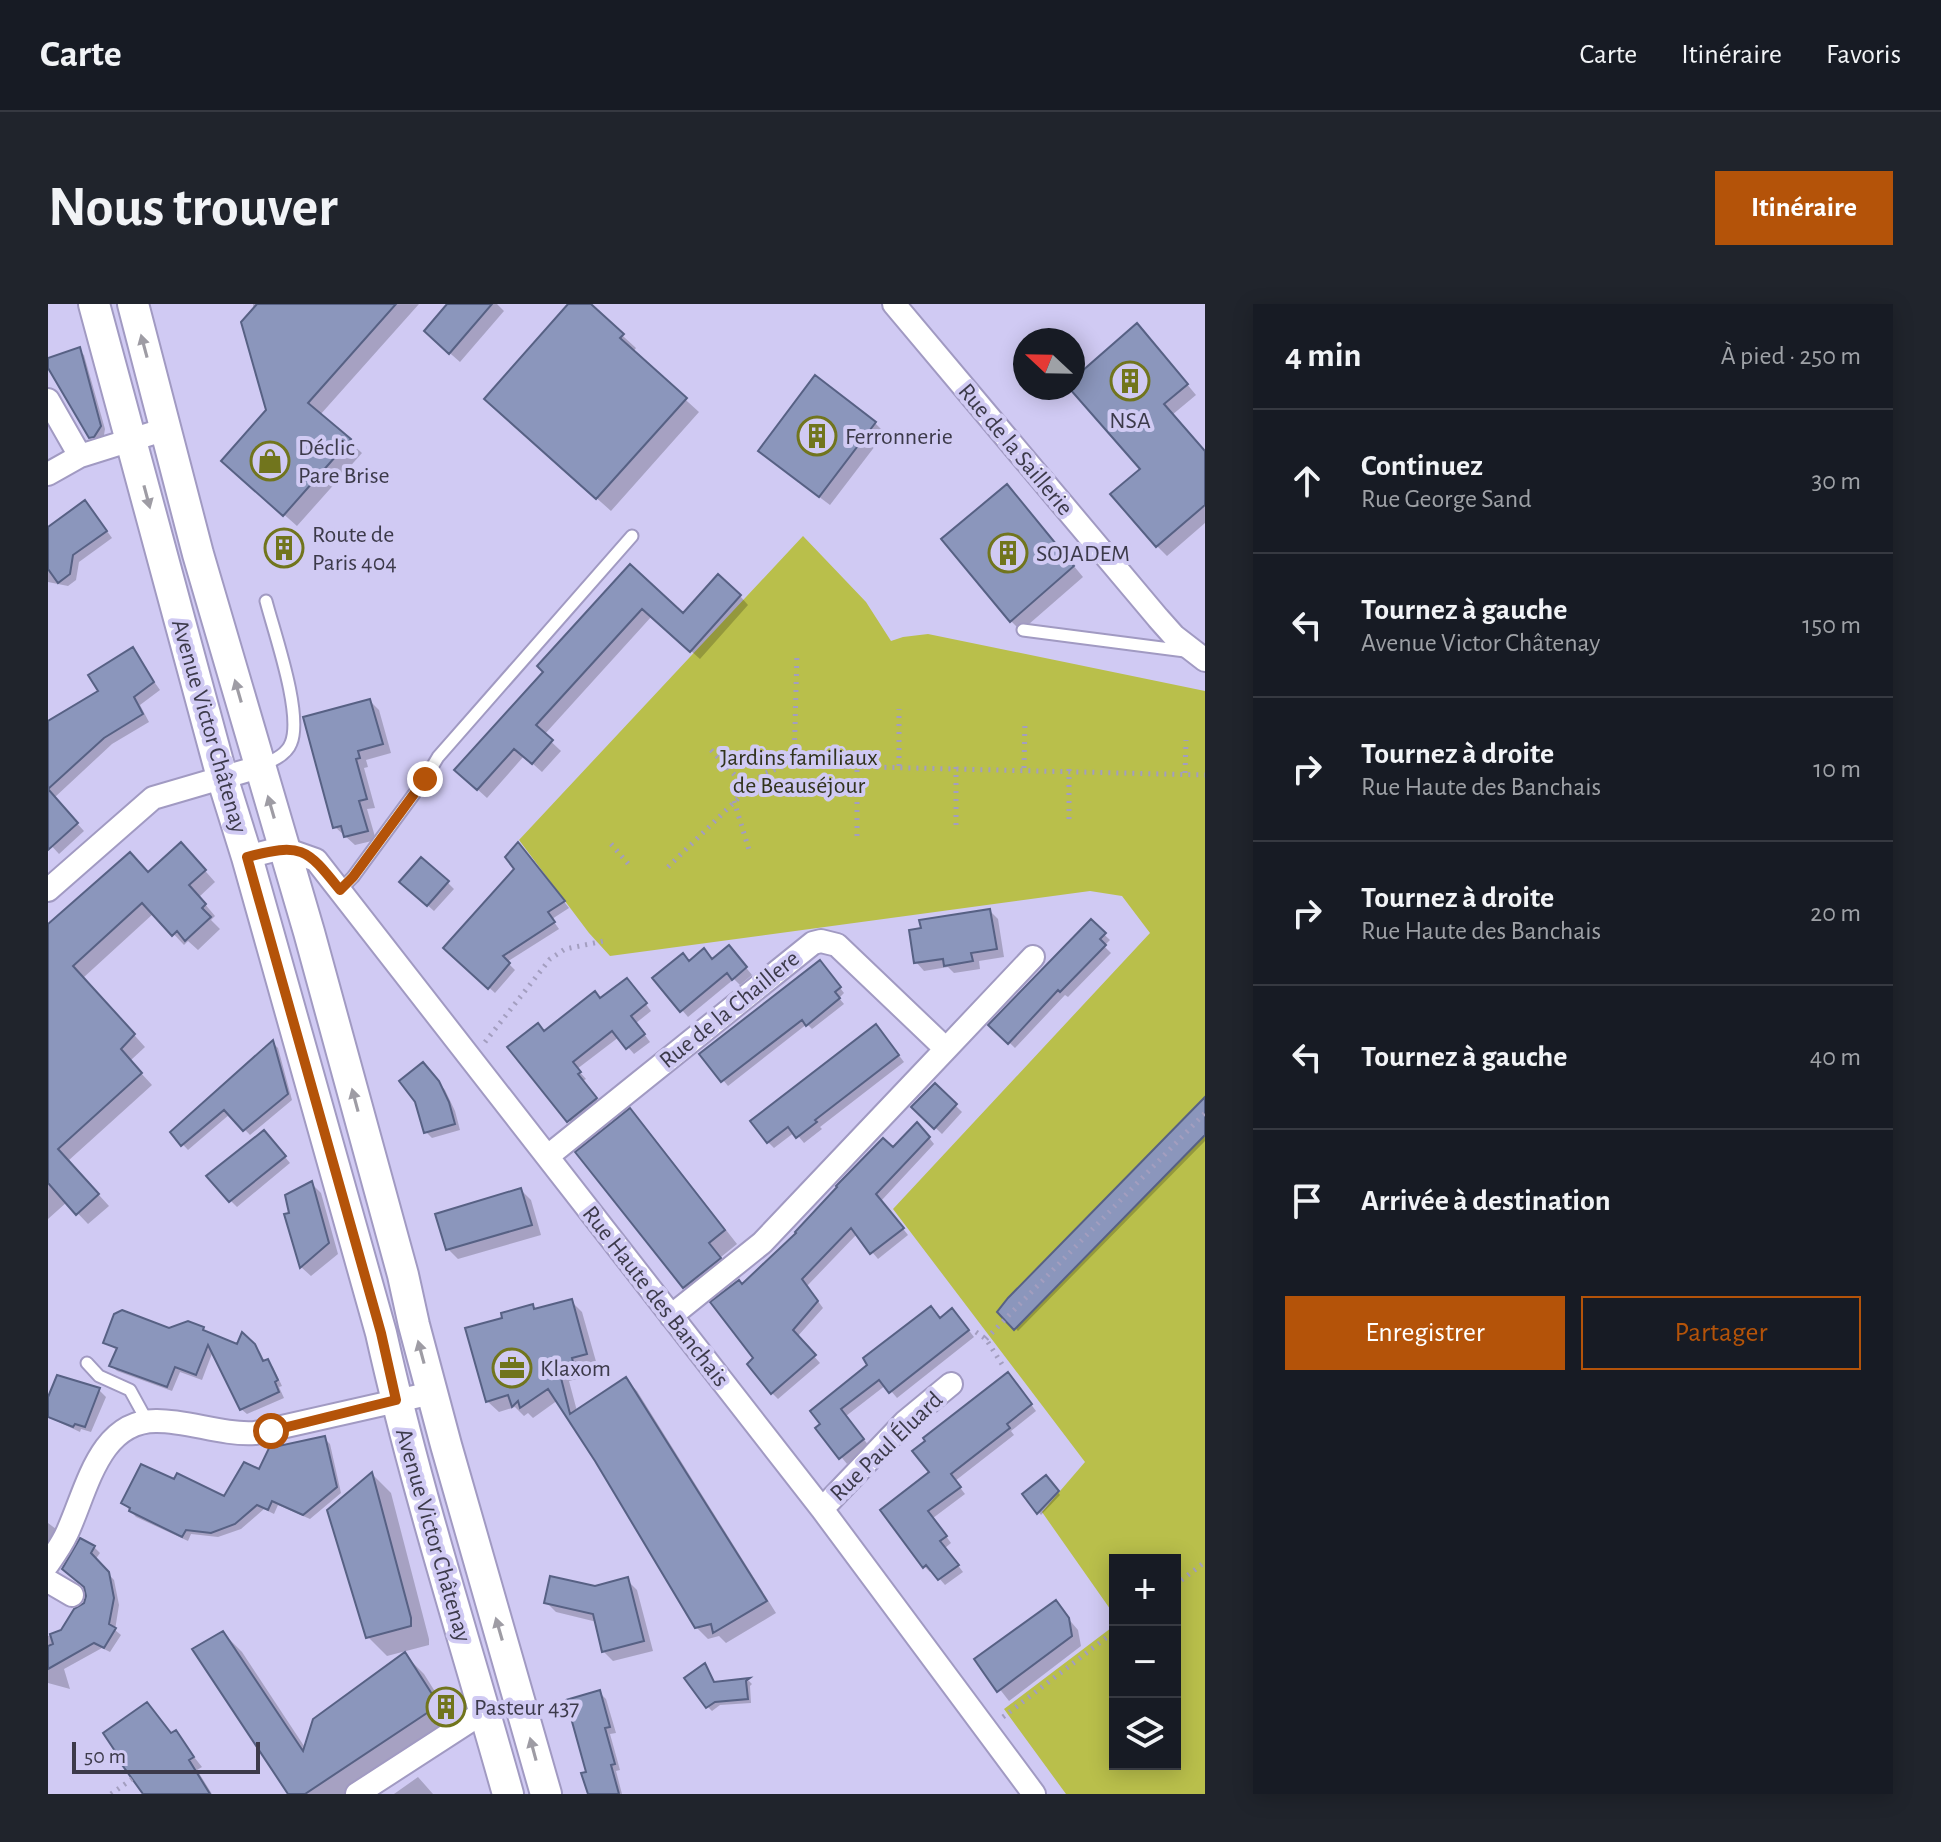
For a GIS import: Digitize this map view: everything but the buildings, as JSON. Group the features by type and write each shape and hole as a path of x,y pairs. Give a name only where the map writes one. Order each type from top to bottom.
{"main road":[{"name":"Avenue Victor Châtenay","path":"138,306 198,554 313,947 432,1393 546,1794"},
{"name":"Avenue Victor Châtenay","path":"96,312 222,777 381,1333 396,1400 508,1794"},
{"path":"450,1592 486,1583"}],"street":[{"name":"Rue de la Saillerie","path":"894,304 1158,618 1199,656"},
{"path":"96,312 138,306"},
{"path":"48,400 80,456"},
{"path":"48,474 80,456 166,429"},
{"path":"48,890 146,802 160,794 259,767"},
{"path":"247,857 282,848"},
{"name":"Rue Haute des Banchais","path":"282,848 316,860 340,890 822,1509 1034,1794"},
{"name":"Rue de la Chaillere","path":"548,1156 813,943 821,941 837,945 946,1049"},
{"path":"671,1316 762,1243 1033,957"},
{"name":"Rue Paul Éluard","path":"822,1509 905,1422 951,1384"},
{"path":"48,1564 66,1537 103,1450 120,1432 147,1421 162,1421 226,1433 255,1433 432,1393"},
{"path":"48,1581 72,1595"},
{"path":"357,1794 485,1711"}],"lane":[{"path":"340,890 353,877 438,757 632,536"},
{"path":"259,767 276,760 284,752 291,744 293,731 292,699 266,601"},
{"path":"1023,630 1199,656"},
{"path":"87,1363 99,1376 130,1390 147,1421"}],"path":[{"path":"794,764 797,653"},
{"path":"899,709 899,766"},
{"path":"1024,768 1025,721"},
{"path":"1185,773 1186,740"},
{"path":"711,750 747,788"},
{"path":"668,867 763,774 794,764 1205,775"},
{"path":"857,765 857,836"},
{"path":"956,767 956,828"},
{"path":"1069,769 1069,819"},
{"path":"734,801 750,853"},
{"path":"611,844 632,868"},
{"path":"484,1044 550,959 565,949 604,941"},
{"path":"986,1339 1205,1113"},
{"path":"976,1332 986,1339 1005,1369"},
{"path":"1181,1580 1205,1562"},
{"path":"1003,1717 1109,1636"},
{"path":"111,1794 132,1779"}],"green space":[{"name":"Jardins familiaux de Beauséjour","path":"803,536 866,602 891,641 928,634 1205,691 1205,1794 1066,1794 1004,1709 1109,1630 1109,1770 1181,1770 1181,1554 1109,1554 1109,1607 1042,1512 1085,1462 893,1209 1150,933 1122,896 1090,891 610,956 519,840"}],"place":[{"name":"NSA","path":"1130,381"},
{"name":"Ferronnerie","path":"817,436"},
{"name":"Déclic Pare Brise","path":"270,461"},
{"name":"Route de Paris 404","path":"284,548"},
{"name":"SOJADEM","path":"1008,553"},
{"name":"Klaxom","path":"512,1368"},
{"name":"Pasteur 437","path":"446,1707"}],"route":[{"path":"271,1431 396,1400 381,1333 247,857 282,848 299,852 316,860 340,890 353,877 425,779"}]}
